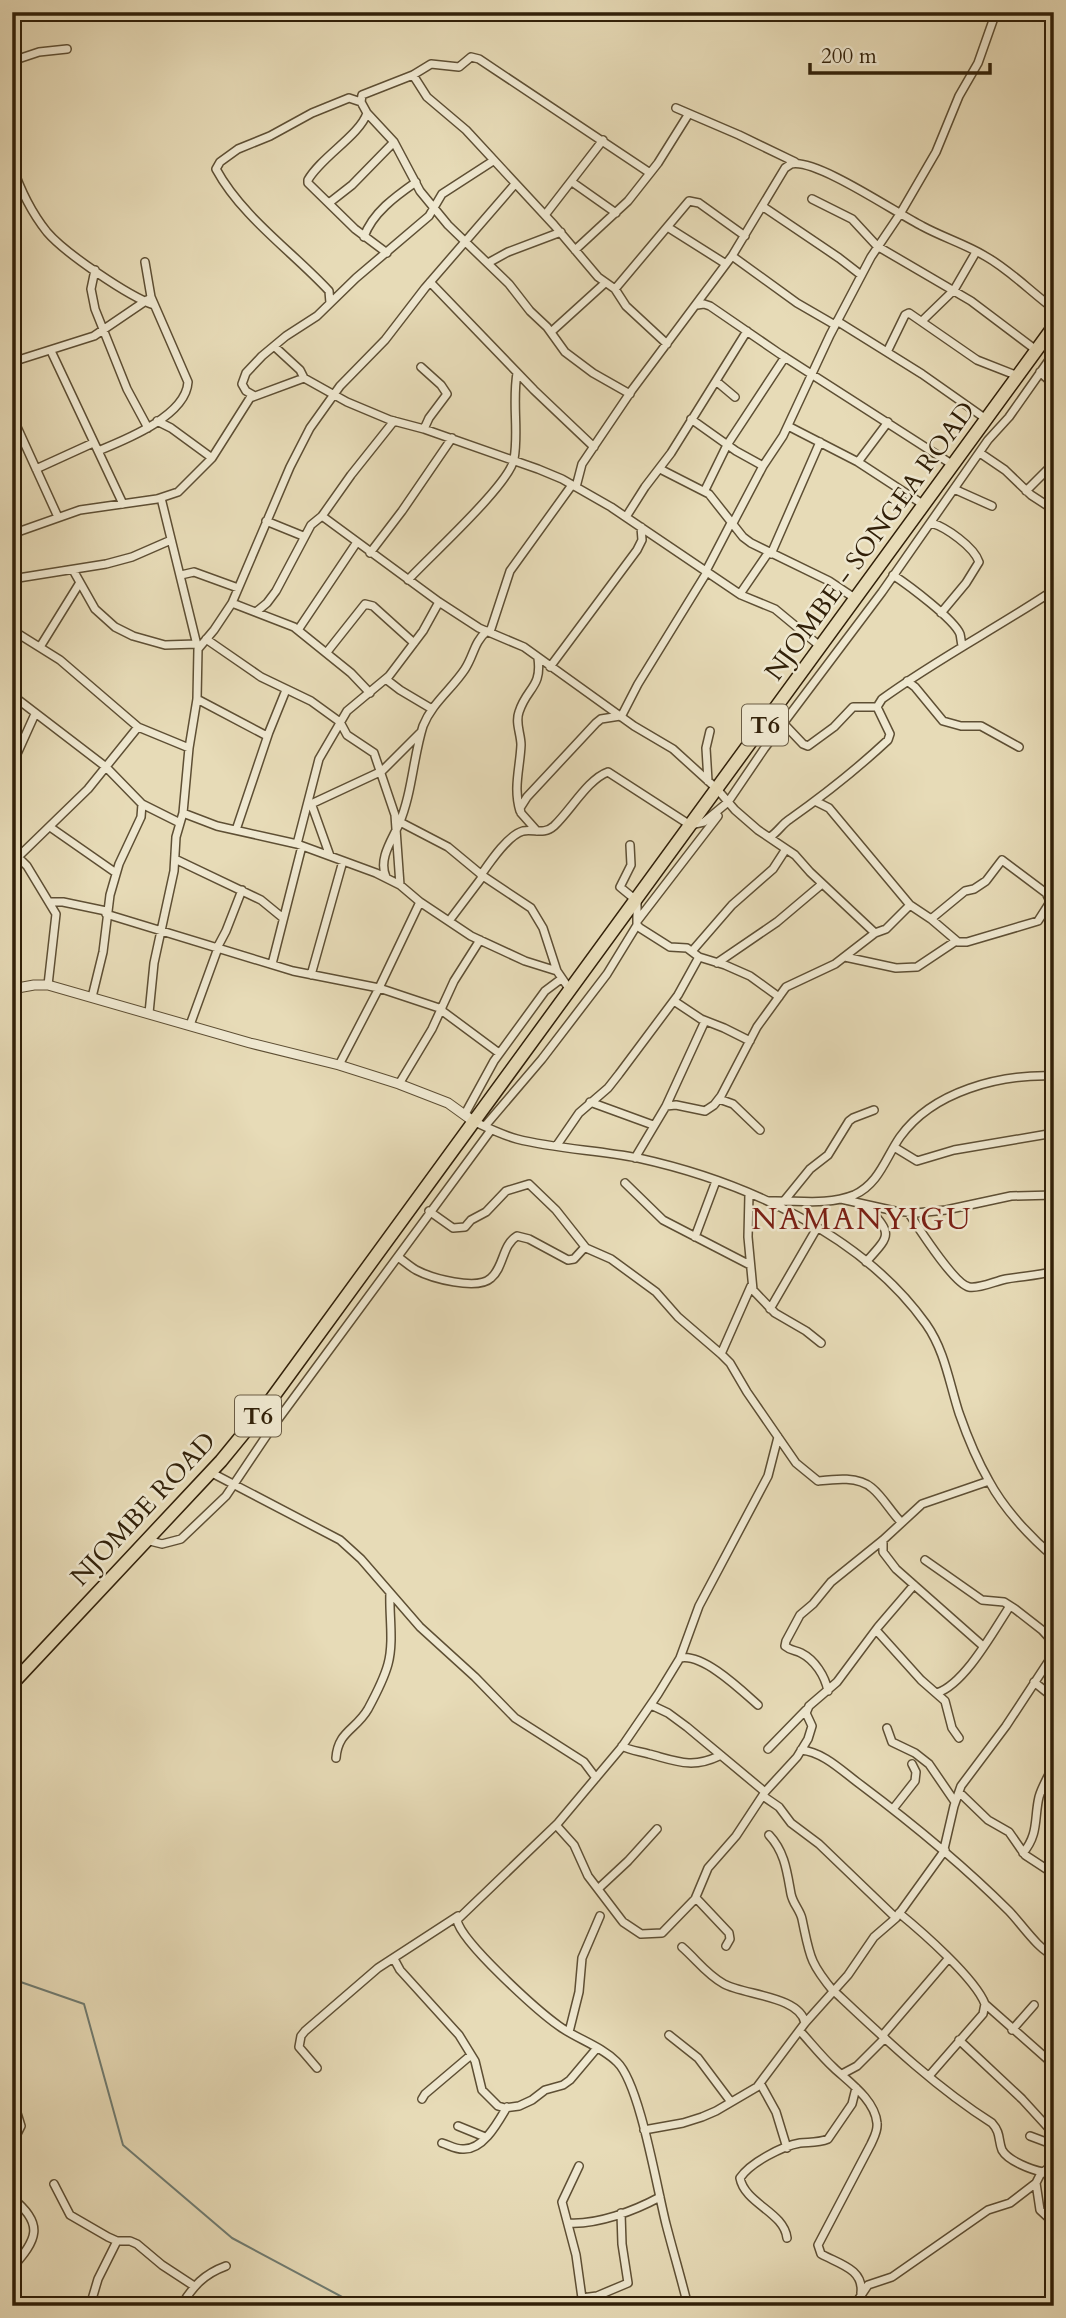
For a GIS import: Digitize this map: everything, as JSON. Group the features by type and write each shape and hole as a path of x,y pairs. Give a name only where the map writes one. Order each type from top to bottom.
{"highway":[{"name":"NJOMBE - SONGEA ROAD","path":"479,1123 700,812 712,785 821,647 1018,376 1046,349 1054,326"},
{"name":"NJOMBE ROAD","path":"12,1684 210,1472 270,1401 479,1123"}],"street":[{"path":"12,18 50,12"},
{"path":"621,716 788,426 860,275 936,152 959,96 978,63 996,12"},
{"path":"12,61 39,52 67,49"},
{"path":"630,394 565,352 509,284 465,244 420,191 394,142 367,113 361,96 413,75 431,64 459,67 474,57 650,173"},
{"path":"413,75 427,97 461,125 561,232 598,277 615,289 626,306 667,344"},
{"path":"330,303 329,291 279,244 216,169 220,162 237,149 270,136 318,110 349,98 361,102"},
{"path":"676,108 872,195 900,214 995,263 1054,309"},
{"path":"367,113 363,122 309,177 308,183 364,237 387,253"},
{"path":"575,250 616,213 650,173 688,115"},
{"path":"545,215 603,141"},
{"path":"329,203 352,185 394,142"},
{"path":"253,395 243,388 243,379 250,368 286,336 317,316 429,216 442,194 493,161"},
{"path":"386,877 383,864 398,825 421,732 432,709 465,669 476,643 489,631 510,571 574,486 582,464 630,394 732,256 785,169 795,163"},
{"path":"12,165 22,192 48,232 124,291 150,301"},
{"path":"364,237 370,223 416,182"},
{"path":"572,182 616,213"},
{"path":"73,570 79,584 101,615 123,631 165,645 198,647 232,603 289,467 310,428 333,395 385,340 430,282 515,184"},
{"path":"479,1123 542,1059 607,975 637,922 724,807 1040,372 1046,349 954,290 877,246 852,219 812,199"},
{"path":"615,289 692,201 745,236"},
{"path":"762,206 860,275"},
{"path":"669,228 726,264"},
{"path":"488,263 508,252 561,232"},
{"path":"922,321 954,290 976,252"},
{"path":"732,256 797,303 887,352 986,419"},
{"path":"98,451 148,428 184,398 187,391 188,382 150,301 145,262"},
{"path":"95,270 91,296 127,389 148,428"},
{"path":"430,282 517,373 594,447"},
{"path":"551,332 605,282"},
{"path":"12,362 105,331 150,301"},
{"path":"697,305 706,304 953,465"},
{"path":"887,352 906,313 922,321 976,360 1018,376"},
{"path":"626,517 660,469 747,331"},
{"path":"275,347 300,370 304,378 333,395 394,421 553,474 626,517 740,594 775,609 821,647"},
{"path":"51,351 122,504"},
{"path":"705,490 727,445 785,357"},
{"path":"421,367 447,394 424,429"},
{"path":"1040,372 1054,385"},
{"path":"408,580 490,495 514,461 517,373"},
{"path":"13,533 80,510 161,498 178,492 212,458 253,395 304,378"},
{"path":"716,381 736,397"},
{"path":"12,416 58,517"},
{"path":"691,419 763,466"},
{"path":"157,421 212,458"},
{"path":"256,612 276,591 303,536 322,516 394,421"},
{"path":"858,462 888,422"},
{"path":"788,426 858,462 924,505"},
{"path":"370,553 452,439"},
{"path":"740,594 770,554 820,442"},
{"path":"36,469 93,443"},
{"path":"980,453 1054,510"},
{"path":"1026,491 1054,463"},
{"path":"660,469 705,490 717,500 743,537 770,554 829,581 856,599"},
{"path":"954,489 992,506"},
{"path":"149,1013 154,963 183,813 197,699 198,647 161,498"},
{"path":"322,516 439,602 514,642 673,749 712,785 724,807 786,849 875,933"},
{"path":"266,521 303,536"},
{"path":"931,523 951,532 974,553 979,562 966,583 941,613"},
{"path":"641,527 641,543"},
{"path":"550,667 616,581 641,543 654,536"},
{"path":"12,579 73,570 132,557 171,540"},
{"path":"298,631 357,542"},
{"path":"181,575 194,572 238,587"},
{"path":"893,575 941,613 960,634 962,645"},
{"path":"40,647 79,584"},
{"path":"877,707 881,699 907,681 1052,592"},
{"path":"272,964 321,752 347,711 387,680 439,602"},
{"path":"232,603 284,622 298,631 327,652 370,693"},
{"path":"327,652 365,604 373,606 414,643"},
{"path":"12,630 60,660 138,727 189,748"},
{"path":"206,639 261,677 303,697 340,722 347,734 374,753 393,803 398,825 400,885"},
{"path":"538,658 539,677 524,699 517,718 521,747 516,790 520,813 538,831"},
{"path":"387,680 432,709"},
{"path":"907,681 943,721 961,726 981,726 1019,747"},
{"path":"236,830 267,736 286,690"},
{"path":"12,695 106,767 142,804 180,823"},
{"path":"197,699 267,736"},
{"path":"784,724 808,746 834,727 853,708 877,707"},
{"path":"770,837 888,740 890,734 877,707"},
{"path":"12,765 35,714"},
{"path":"520,813 527,797 541,780 592,726 601,719 621,716"},
{"path":"12,872 15,856 50,827 88,789 138,727"},
{"path":"710,731 706,748 712,785"},
{"path":"309,804 382,771 421,732"},
{"path":"449,922 511,837 522,831 551,829 594,779 608,772 690,825 704,822 724,807"},
{"path":"815,801 829,808 910,905 956,941 967,942 1036,922 1043,917 1053,901 1039,887 1002,860 986,881 965,891 931,919"},
{"path":"92,997 103,951 106,913 116,873 141,817 142,804"},
{"path":"309,804 330,856"},
{"path":"700,812 724,807"},
{"path":"183,813 236,830 300,845 386,877 449,922 480,940 525,961 557,971"},
{"path":"398,825 448,847 482,875 531,908 543,928 557,971 571,990"},
{"path":"50,827 116,873"},
{"path":"630,845 631,865 620,887 637,901 637,922 654,939 670,947 693,950 699,957 750,976 779,997"},
{"path":"693,950 732,905 773,869 786,849"},
{"path":"15,856 27,866 50,902 57,920 48,985"},
{"path":"175,859 261,900 283,918"},
{"path":"311,975 343,861"},
{"path":"717,963 777,922 822,884"},
{"path":"190,1025 217,948 242,890"},
{"path":"50,902 63,902 106,913 272,964 311,975 379,988 442,1009 499,1053"},
{"path":"340,1065 420,902"},
{"path":"666,1106 676,1105 705,1111 719,1099 765,1013 786,987 822,972 845,957 875,933 886,929 910,905"},
{"path":"399,1084 480,940"},
{"path":"845,957 873,964 910,968 924,963 956,941"},
{"path":"557,1145 579,1113 608,1088 674,1001 699,957"},
{"path":"146,1540 162,1544 181,1539 217,1507 234,1486 271,1429 429,1211 479,1123 499,1053 545,990 561,979"},
{"path":"12,989 48,985 340,1065 448,1103 479,1123 519,1140 672,1166 797,1215 866,1262 900,1292 935,1338 945,1358 960,1415 989,1481 1026,1529 1054,1558"},
{"path":"674,1001 705,1021 750,1041"},
{"path":"635,1158 666,1106 705,1021"},
{"path":"765,1201 809,1203 840,1198 865,1188 884,1167 908,1127 922,1114 964,1091 997,1081 1054,1076"},
{"path":"719,1099 733,1104 760,1130"},
{"path":"590,1102 653,1125"},
{"path":"784,1201 810,1169 828,1155 849,1121 874,1110"},
{"path":"894,1147 917,1161 954,1150 1054,1133"},
{"path":"695,1237 716,1181"},
{"path":"625,1183 663,1220 750,1265"},
{"path":"429,1211 453,1228 465,1227 471,1220 486,1212 506,1191 527,1184 556,1210 585,1247 611,1259 656,1293 678,1317 730,1363 801,1469 816,1480 836,1478 868,1485 901,1522"},
{"path":"721,1354 751,1285 749,1194"},
{"path":"840,1198 908,1212 946,1210 1011,1196 1054,1195"},
{"path":"866,1205 887,1234 885,1242 866,1262"},
{"path":"908,1212 954,1277 966,1286 1054,1271"},
{"path":"770,1309 817,1228"},
{"path":"398,1257 429,1276 469,1284 484,1282 493,1277 507,1246 517,1236 536,1242 568,1260 574,1259 585,1247"},
{"path":"751,1285 770,1309 821,1343"},
{"path":"317,2068 301,2051 300,2036 362,1981 405,1949 459,1916 526,1856 556,1825 622,1746 680,1658 699,1605 772,1466 778,1437"},
{"path":"210,1472 340,1541 361,1559 420,1628 475,1677 515,1718 584,1762 596,1778"},
{"path":"828,1691 814,1662 787,1648 785,1644 800,1615 831,1582 922,1504 989,1481"},
{"path":"883,1540 883,1552 914,1585 983,1646"},
{"path":"925,1560 977,1597 1004,1602 1035,1623 1054,1643"},
{"path":"768,1749 837,1682 914,1585"},
{"path":"336,1758 337,1747 343,1735 358,1723 367,1710 388,1664 390,1592"},
{"path":"937,1693 953,1685 1010,1606"},
{"path":"876,1630 947,1706 952,1728 959,1738"},
{"path":"644,2130 683,2123 716,2111 760,2083 805,2023 834,1992 874,1937 897,1916 944,1849 955,1802 969,1773 1006,1726 1054,1653"},
{"path":"680,1658 689,1656 704,1663 758,1705"},
{"path":"1034,1682 1054,1698"},
{"path":"651,1705 668,1713 779,1807 791,1823 819,1844 897,1916 928,1937 985,2004 1054,2065"},
{"path":"556,1825 573,1844 588,1876 623,1922 641,1934 662,1933 696,1898 708,1868 736,1836 764,1794 783,1775 801,1750 811,1731 806,1710"},
{"path":"887,1728 892,1741 929,1764 955,1802"},
{"path":"622,1746 683,1763 705,1763 719,1756"},
{"path":"801,1750 810,1751 828,1760 944,1849 1021,1923 1045,1952 1054,1955"},
{"path":"893,1809 915,1781 916,1772 912,1764"},
{"path":"1023,1853 1030,1843 1036,1825 1042,1789 1054,1765"},
{"path":"1042,1789 1054,1794"},
{"path":"959,1792 988,1820 1009,1832 1023,1853 1054,1874"},
{"path":"599,1888 657,1829"},
{"path":"769,1835 779,1847 786,1866 791,1894 801,1917 811,1962 834,1992 929,2076 992,2123 999,2132 1005,2154 1043,2172"},
{"path":"696,1898 729,1933 730,1939 726,1946"},
{"path":"459,1916 457,1923 467,1939 522,1994 569,2032 613,2058 626,2074 644,2130 688,2306"},
{"path":"569,2032 579,1992 582,1958 600,1916"},
{"path":"682,1947 699,1966 727,1986 798,2010 805,2023"},
{"path":"394,1959 400,1970 458,2035 477,2068 482,2090 498,2106 507,2108 525,2103 541,2092 563,2085 597,2048"},
{"path":"842,2074 857,2066 948,1959"},
{"path":"929,2076 983,2014 985,2004"},
{"path":"1012,2030 1034,2005"},
{"path":"800,2031 856,2088 875,2115 877,2129 836,2213 821,2235 818,2248 821,2254 855,2272 860,2278 861,2293"},
{"path":"669,2035 698,2057 731,2102"},
{"path":"959,2040 1023,2099 1054,2134"},
{"path":"422,2099 471,2055"},
{"path":"760,2083 776,2112 787,2148"},
{"path":"787,2238 780,2223 740,2182 742,2174 761,2159 787,2148 828,2139 852,2104 856,2088"},
{"path":"12,2097 21,2126 16,2141 12,2144"},
{"path":"442,2143 458,2149 468,2149 496,2126 507,2108"},
{"path":"458,2126 485,2137"},
{"path":"1030,2136 1054,2145"},
{"path":"854,2306 868,2285 892,2277 988,2210 1010,2203 1036,2183 1043,2172 1054,2163"},
{"path":"579,2166 562,2202 584,2302 628,2283 621,2213"},
{"path":"1036,2183 1040,2210 1054,2223"},
{"path":"54,2184 71,2215 117,2241 125,2240 137,2244 194,2286"},
{"path":"568,2223 578,2224 621,2213 660,2197"},
{"path":"12,2198 34,2223 35,2230 27,2251 12,2268"},
{"path":"90,2306 97,2279 117,2241"},
{"path":"181,2306 194,2286 207,2274 226,2266"}],"waterway":[{"path":"12,1979 84,2004 123,2145 232,2238 359,2306"}],"district":[{"name":"NAMANYIGU","path":"862,1219"}]}
